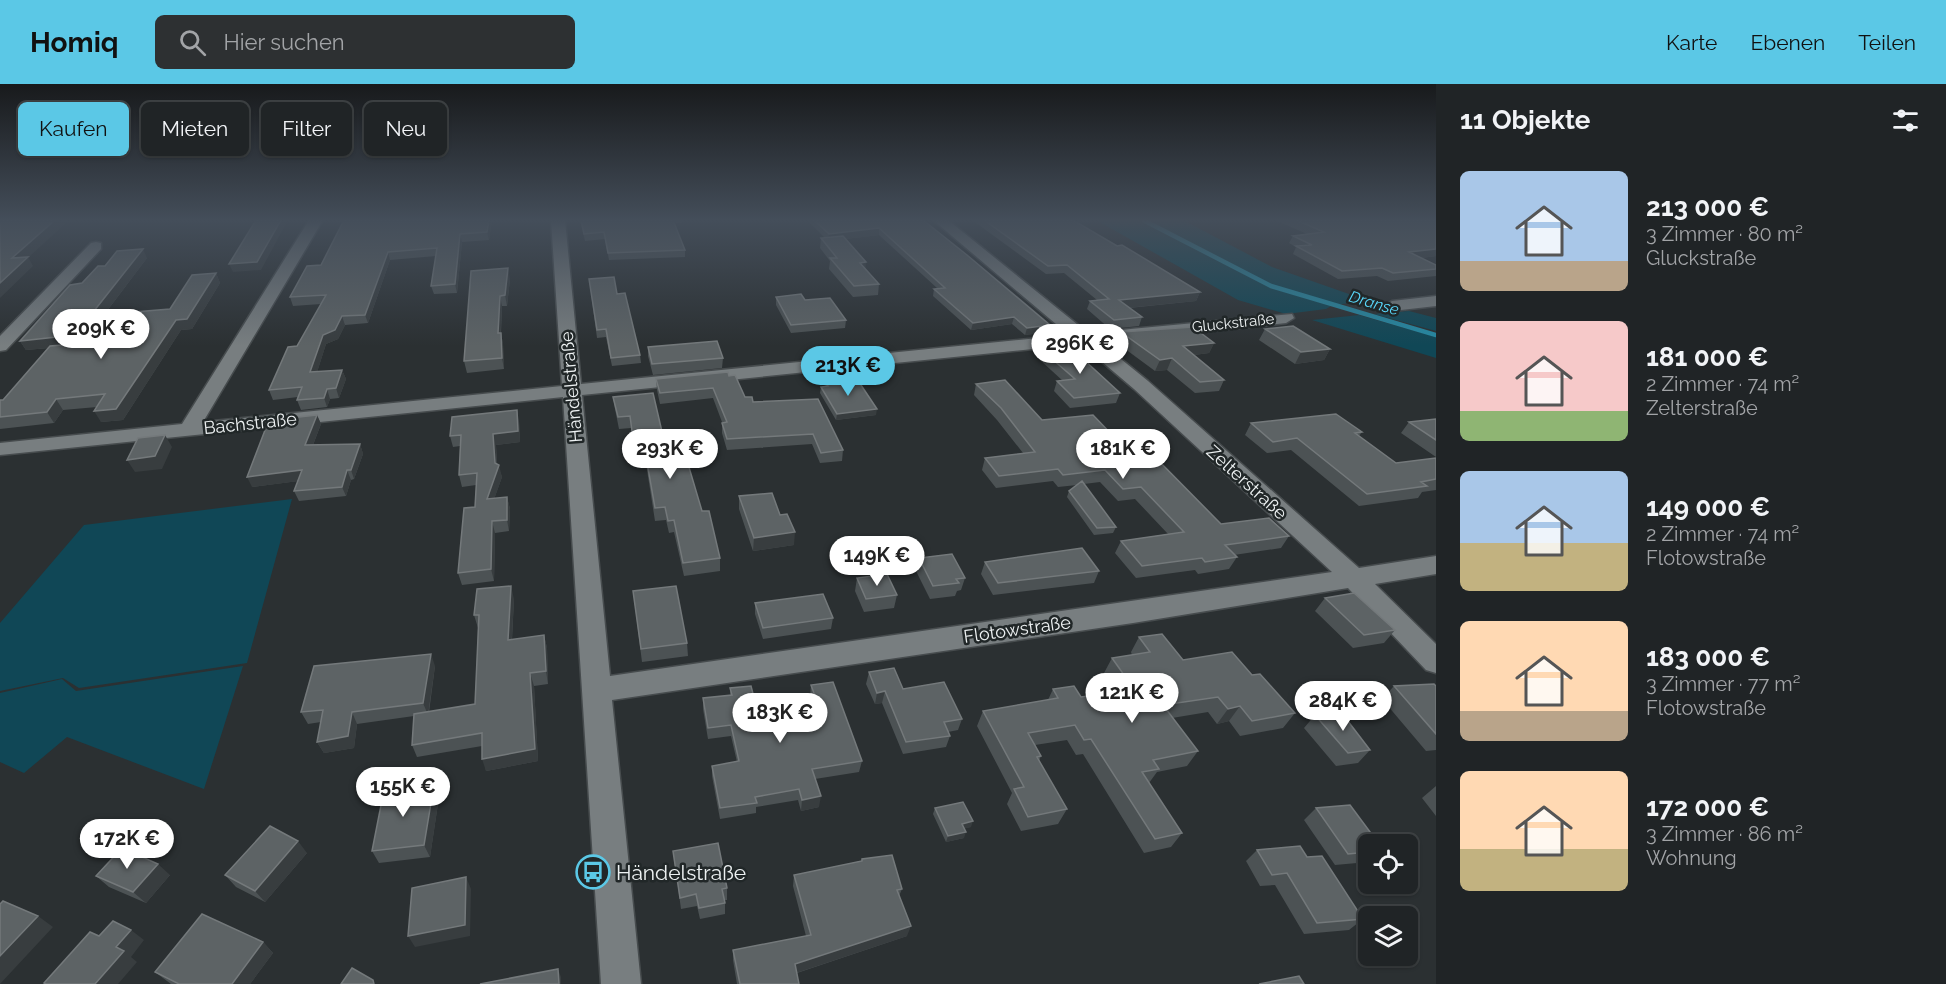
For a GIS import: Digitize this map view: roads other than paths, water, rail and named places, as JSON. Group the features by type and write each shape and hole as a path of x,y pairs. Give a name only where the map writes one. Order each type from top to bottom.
{"street":[{"path":"0,346 81,262"},
{"path":"189,429 290,262"},
{"name":"Händelstraße","path":"561,262 621,984"},
{"name":"Zelterstraße","path":"991,262 1141,385 1354,578 1436,662"},
{"path":"1392,306 1436,301"},
{"name":"Gluckstraße","path":"571,390 1286,318"},
{"name":"Bachstraße","path":"0,449 571,390"},
{"name":"Flotowstraße","path":"597,690 1436,565"}],"waterway":[{"name":"Dranse","path":"1224,262 1271,286 1436,335"}],"place":[{"name":"Händelstraße","path":"593,872"}]}
